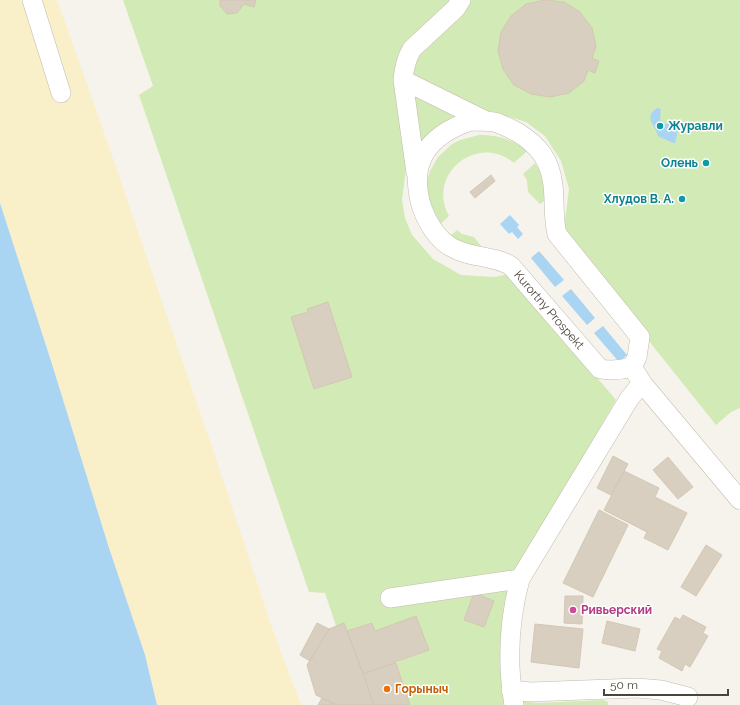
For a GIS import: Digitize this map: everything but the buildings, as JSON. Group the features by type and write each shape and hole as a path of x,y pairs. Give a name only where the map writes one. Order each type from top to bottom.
{"street":[{"path":"32,0 61,93"},
{"path":"417,177 403,80 404,67 407,57 412,49 456,8 462,0"},
{"path":"403,80 486,121"},
{"name":"Kurortny Prospekt","path":"470,121 486,121 503,125 527,139 541,151 551,173 554,217 557,234 640,337 637,357 632,367 608,371 600,369 511,266 498,260 468,254 446,244 428,223 420,202 417,177 420,161 428,148 441,136 458,125 470,121"},
{"path":"632,367 642,383 740,500"},
{"path":"642,383 629,399 520,579 514,600 509,662 512,697 530,692 637,688 660,690 688,697"},
{"path":"390,598 520,579"}],"green space":[{"path":"123,0 740,0 740,408 731,412 716,425 561,231 565,220 569,189 561,161 545,136 526,122 490,111 452,117 417,145 406,169 402,200 405,218 412,235 433,259 461,275 494,277 509,274 616,400 514,576 519,701 539,703 603,700 608,702 608,705 410,705 396,663 429,650 416,616 375,631 372,623 347,631 336,626 325,593 309,592 139,95 153,86"},
{"path":"479,135 504,138 516,143 527,151 514,163 500,155 485,152 471,155 459,162 450,173 444,186 444,201 449,216 436,228 429,214 427,180 430,171 438,157 452,144 460,140"},
{"path":"535,163 541,173 546,200 540,204 528,192 527,180 523,174"},
{"path":"457,230 462,234 474,237 485,251 446,240"}],"sand":[{"path":"0,0 57,0 215,456 272,628 301,705 157,705 145,655 109,548 0,203"}],"water":[{"path":"657,108 661,109 660,119 664,124 679,126 675,143 658,136 650,118"},
{"path":"0,203 109,548 145,655 157,705 0,705"},
{"path":"510,215 519,225 517,227 523,234 518,239 512,232 509,234 500,224"},
{"path":"539,251 564,280 555,287 531,258"},
{"path":"571,289 595,318 587,325 562,296"},
{"path":"603,326 627,355 619,362 594,333"}],"place":[{"name":"Журавли","path":"660,126"},
{"name":"Олень","path":"706,163"},
{"name":"Хлудов В. А.","path":"682,199"},
{"name":"Ривьерский","path":"573,610"},
{"name":"Горыныч","path":"387,689"}]}
